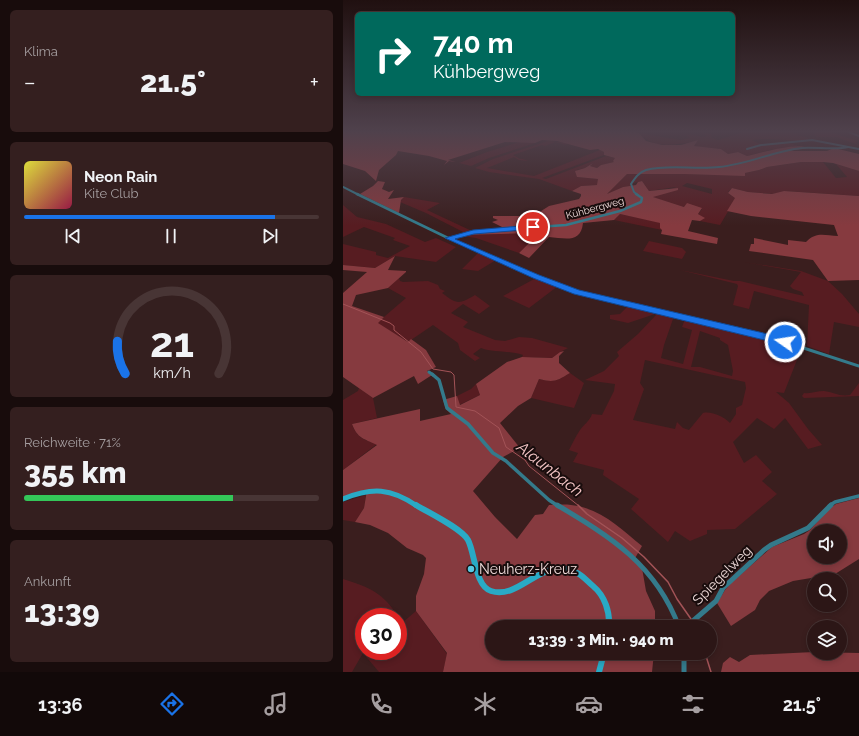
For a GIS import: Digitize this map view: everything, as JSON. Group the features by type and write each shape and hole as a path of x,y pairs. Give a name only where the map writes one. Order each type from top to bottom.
{"street":[{"name":"Kühbergweg","path":"448,238 480,231 566,225 619,211 641,202 641,198 634,192 631,184 637,174 645,171 662,168 717,168 739,163"},
{"path":"343,187 448,238 536,277 577,292 785,342 831,355 859,366"},
{"path":"429,372 439,380 447,408 468,424 493,453 506,462 549,500 598,529 637,560 657,585 672,608 676,620"},
{"path":"343,499 363,493 379,491 391,492 457,529 465,535 470,543 479,576 484,585 490,591 499,592 511,589 548,570 559,568 578,574 589,581 599,593 607,606 610,620"},
{"name":"Spiegelweg","path":"693,620 716,601 723,588 764,550 771,545 808,528 827,507 835,502 859,496"},
{"path":"599,672 602,660"},
{"path":"684,660 684,672"}],"shaded area":[{"path":"387,163 379,170 376,181 365,171 343,164"},
{"path":"460,163 477,163 471,166"},
{"path":"484,163 498,163 487,168 534,176 566,163 581,163 542,178 546,179 587,163 592,163 585,168 577,170 577,177 598,179 598,185 581,186 572,191 539,179 489,172 475,168"},
{"path":"592,163 590,166 597,168 601,165 608,163 792,163 767,167 745,173 745,176 627,174 607,194 623,187 636,185 638,182 642,181 649,191 678,188 678,190 653,197 684,207 687,203 702,208 698,214 705,218 700,221 692,220 688,231 718,238 717,244 661,234 662,230 660,228 660,223 620,214 614,220 583,223 582,230 575,237 566,239 549,237 529,258 519,253 529,243 527,241 532,233 464,235 474,232 504,230 504,228 492,222 498,220 493,218 493,216 523,216 531,213 538,213 549,206 579,199 581,194 572,191 581,186 597,185 598,179 577,177 575,171 585,168"},
{"path":"593,163 609,163 601,165 597,168 590,166"},
{"path":"792,163 824,163 836,178 847,177 836,164 859,171 859,196 785,191 773,194 748,192 732,188 728,192 736,198 720,225 700,221 704,218 698,214 702,209 684,207 652,197 676,187 649,191 642,181 633,183 633,186 623,187 606,195 627,174 630,173 745,175 745,173 767,167","holes":["687,183 712,189 712,194 682,186"]},
{"path":"834,163 859,163 859,171"},
{"path":"378,181 385,182 382,189 389,192 394,190 388,199 404,197 401,200 399,213 360,194"},
{"path":"732,188 748,192 772,194 784,191 859,196 859,280 828,281 813,260 749,251 751,244 754,244 754,238 788,245 788,240 806,242 818,235 838,236 834,225 751,216 727,211 735,198 728,193"},
{"path":"404,197 440,203 427,210 474,232 467,234 426,213 400,202"},
{"path":"343,205 357,217 386,224 425,242 436,238 456,247 436,262 395,256 375,268 343,265 343,244 376,252 376,255 388,258 410,246 393,240 395,238 364,227 343,237"},
{"path":"620,214 658,222 660,223 662,230 614,220"},
{"path":"532,233 529,243 519,253 476,238 462,236 454,240 453,239 464,235"},
{"path":"649,241 682,248 686,252 682,259 643,251"},
{"path":"479,252 496,260 478,271 462,269"},
{"path":"395,256 388,270 406,272 388,288 356,295 352,306 384,317 378,323 408,342 411,339 426,350 436,367 427,371 432,375 418,384 414,376 373,398 343,377 343,293 367,272 343,270 343,265 375,268"},
{"path":"744,262 801,271 828,281 842,294 859,314 859,327 834,322 829,354 807,346 809,305 754,291 749,309 733,305 738,286 737,284 680,270 740,281 804,296 802,292 793,289 790,286 801,272"},
{"path":"399,278 400,281 403,282 428,281 438,285 440,289 445,291 442,293 458,302 475,295 490,306 479,314 463,304 451,313 468,322 463,327 495,340 505,341 519,337 532,338 568,348 552,358 522,357 523,355 517,353 481,348 473,354 480,358 475,361 460,350 458,343 433,325 408,342 377,323 406,298 388,288"},
{"path":"536,278 558,286 529,308 503,296"},
{"path":"629,305 674,316 661,358 683,364 692,330 682,327 685,319 802,347 784,393 776,392 789,403 822,445 808,449 785,418 774,429 757,418 733,442 744,463 756,455 772,472 762,481 777,494 735,529 707,530 707,534 690,541 675,531 668,542 631,509 639,499 603,475 604,470 573,462 578,453 569,450 577,435 590,419 592,414 602,415 614,391 615,384 585,380 604,371 619,356 617,352 638,334 656,315 655,314 628,323 610,319 610,315 620,314","holes":["700,331 720,338 720,340 728,345 733,371 732,376 700,367 691,367","645,360 745,382 746,388 742,405 736,408 736,414 730,423 718,415 703,413 689,430 683,428 677,422 675,429 633,420 644,389 640,383"]},
{"path":"564,351 559,356 559,363 570,373 555,380 548,381 539,379 531,398 518,406 500,423 520,448 503,457 473,491 495,517 517,539 535,515 543,514 549,505 568,505 591,510 618,526 642,546 634,560 642,568 646,591 655,611 655,620 485,620 485,660 653,660 652,672 443,672 447,653 416,611 416,596 424,574 426,558 423,555 407,548 388,533 370,525 355,522 364,508 367,490 343,497 343,470 377,445 356,433 352,424 420,409 420,421 451,414 446,409 443,400 457,396 460,405 480,395 476,384 507,362 522,357 552,358"},
{"path":"570,373 584,383 574,408 531,398 539,379 548,381 555,380"},
{"path":"859,383 859,396 804,398 802,396 804,393 824,391 840,395 850,395"},
{"path":"476,384 480,395 459,405 457,396 471,389"},
{"path":"359,388 373,398 377,418 352,424 356,433 361,438 377,444 343,470 343,400 358,391"},
{"path":"366,495 364,508 355,522 343,520 343,502"},
{"path":"859,498 859,559 838,572 807,572 807,579 793,581 769,591 760,600 755,610 731,626 717,603 731,583 772,547 807,532 807,564 847,564 847,524 815,524 829,509 836,504"},
{"path":"343,579 361,585 375,592 392,608 355,608 355,660 359,660 352,672 343,672"},
{"path":"416,611 447,654 443,672 379,672 369,660 407,660 407,619"},
{"path":"807,652 807,660 847,660 847,653 859,653 859,672 721,672 723,663 730,657 739,662 750,655"}],"waterway":[{"name":"Alaunbach","path":"343,304 390,323 394,326 394,330 421,352 433,369 451,372 454,375 456,407 475,411 499,428 506,447 525,460 529,466 579,506"},
{"name":"Alaunbach","path":"579,506 587,514 622,538 644,557 668,582 677,599 691,619"},
{"name":"Alaunbach","path":"707,660 711,672"}],"place":[{"name":"Neuherz-Kreuz","path":"471,569"}],"route":[{"path":"533,227 473,232 448,238 569,290 785,342"}]}
